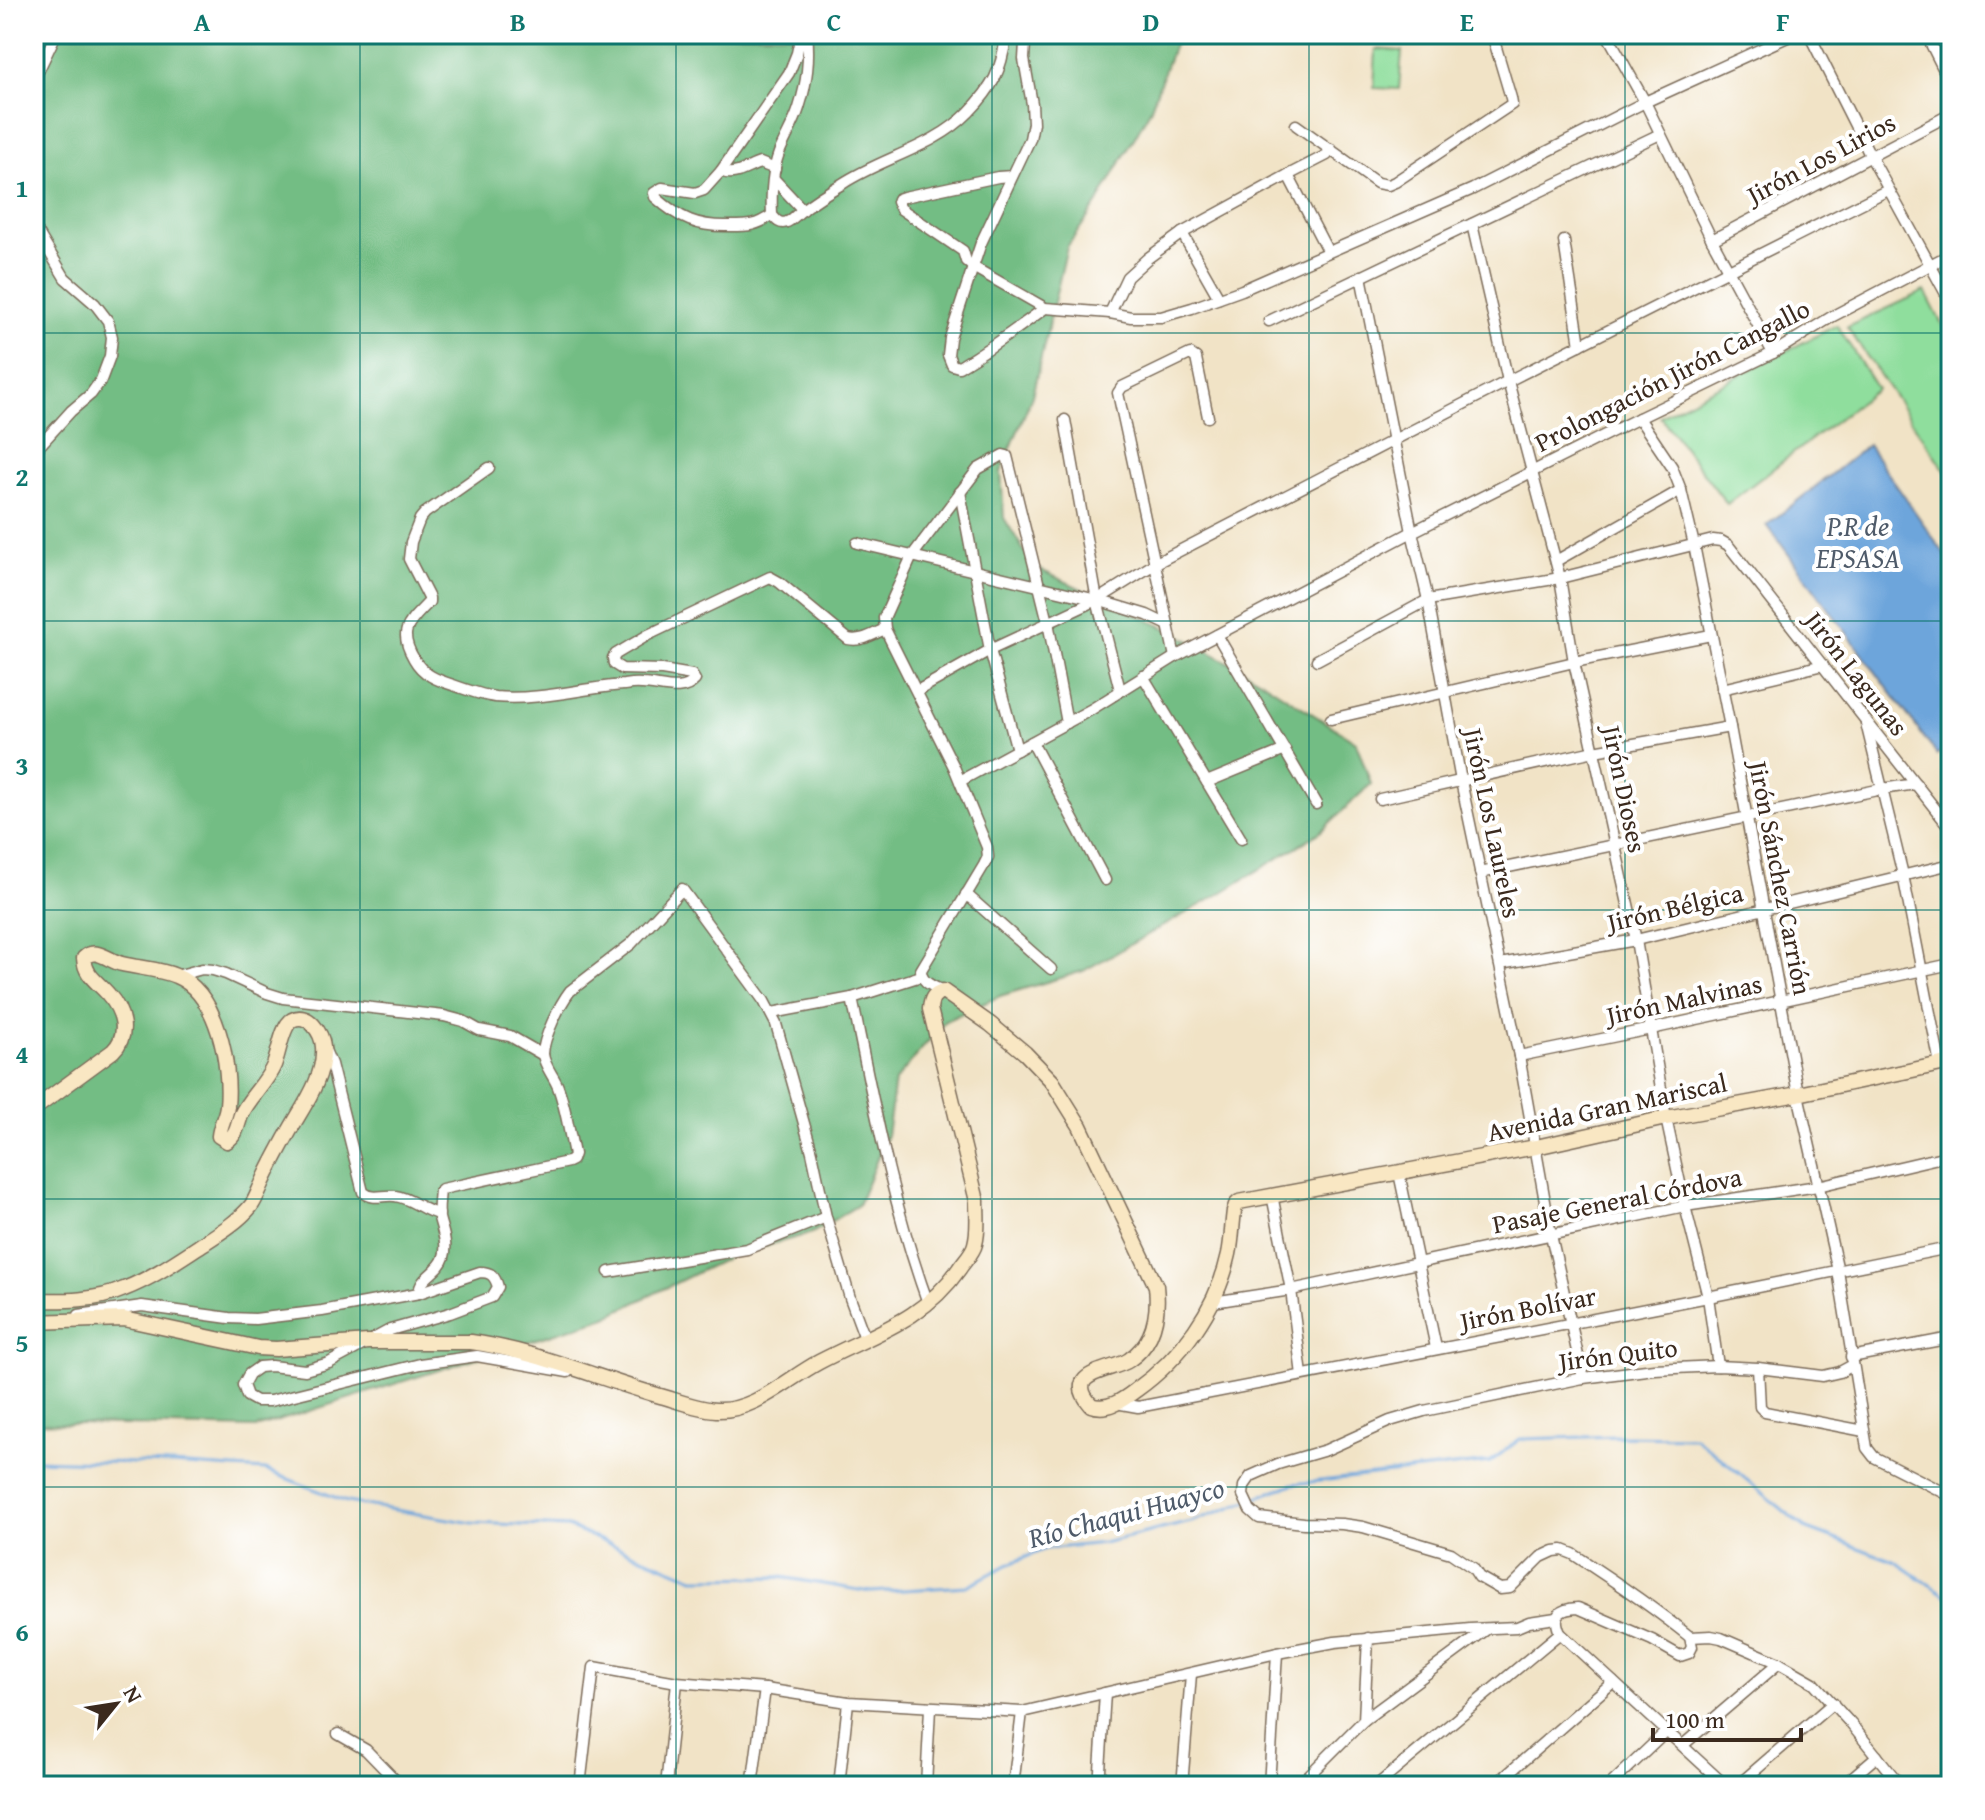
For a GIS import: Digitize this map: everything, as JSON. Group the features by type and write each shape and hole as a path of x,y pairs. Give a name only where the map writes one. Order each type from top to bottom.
{"street":[{"path":"34,80 56,34"},
{"path":"772,215 753,226 713,227 681,217 654,193 662,188 695,193 704,190 721,171 789,73 804,34"},
{"path":"804,34 809,58 806,85 774,174 772,215 776,221 788,222 864,170 907,153 940,135 967,114 998,73 1009,34"},
{"path":"1022,34 1032,104 1030,139 981,243 950,338 948,355 952,365 959,367 982,353 1045,308"},
{"path":"1296,125 1377,183 1388,185 1395,182 1512,104 1492,34"},
{"path":"1607,34 1773,353"},
{"path":"1012,176 898,199 898,205 963,251 966,261 973,267 1045,308 1161,317 1219,298 1473,189 1645,102 1794,34"},
{"path":"1809,34 1888,190 1951,303"},
{"path":"1926,34 1951,84"},
{"name":"Jirón Los Lirios","path":"1712,240 1951,114"},
{"path":"1269,321 1660,134"},
{"path":"1110,313 1133,270 1182,233 1327,155 1331,149"},
{"path":"721,171 733,174 760,163 774,174 803,210"},
{"path":"1288,175 1328,252"},
{"path":"917,691 990,650 1097,600 1156,563 1508,381 1888,190"},
{"name":"Jirón Dioses","path":"1472,224 1508,381 1560,578 1574,662 1636,940 1666,1118 1708,1297 1718,1366"},
{"path":"34,226 65,278 95,304 108,321 112,337 110,356 101,380 34,452"},
{"path":"1182,233 1219,298"},
{"path":"1564,241 1580,345"},
{"path":"963,251 981,243"},
{"name":"Prolongación Jirón Cangallo","path":"960,781 1067,723 1175,657 1412,532 1773,353 1833,316 1951,254"},
{"name":"Jirón Los Laureles","path":"1361,276 1519,1056 1551,1235 1583,1378"},
{"path":"1175,657 1118,393 1190,354 1196,358 1208,417"},
{"name":"Jirón Sánchez Carrión","path":"1639,418 1672,467 1681,490 1694,545 1798,1094 1838,1271 1864,1431"},
{"path":"1065,420 1097,600 1120,690"},
{"path":"921,976 924,964 988,857 987,847 960,781 885,629 884,618 912,556 978,469 1003,455 1007,456 1040,587 1067,723"},
{"path":"489,468 425,513 411,542 409,559 429,602 410,622 405,632 405,642 418,666 430,677 497,697 641,683 687,687 695,680 692,675 662,670 622,669 614,664 613,658 648,635 770,577 848,639 864,639 885,629"},
{"path":"1556,561 1681,490"},
{"path":"960,492 990,650 1017,750"},
{"name":"Jirón Lagunas","path":"1694,545 1713,540 1728,545 1951,829"},
{"path":"857,543 1097,600 1147,615 1168,625"},
{"path":"1317,660 1428,600 1560,578 1694,545"},
{"path":"1217,635 1316,804"},
{"path":"1331,719 1574,662 1711,635"},
{"path":"1722,689 1823,665"},
{"path":"1143,676 1241,839"},
{"path":"1865,717 1903,875 1920,970 1946,1063"},
{"path":"1380,799 1594,751 1730,727"},
{"path":"1032,742 1105,880"},
{"path":"1207,782 1285,750"},
{"path":"1480,873 1916,784"},
{"name":"Jirón Bélgica","path":"1500,964 1636,940 1951,864"},
{"path":"419,1293 421,1282 437,1269 445,1254 439,1214 442,1189 572,1160 574,1154 561,1095 546,1065 544,1044 570,991 631,944 682,889 772,1013 812,1152 826,1217 866,1341"},
{"path":"966,894 1051,969"},
{"path":"34,1109 113,1051 122,1038 124,1027 117,1006 88,975 84,963 86,955 97,953 117,963 176,976 204,999 214,1017 225,1055 227,1107 219,1136 227,1141 235,1133 241,1115 275,1063 288,1023 300,1017 308,1020 317,1029 331,1064 363,1192 373,1198 392,1195 405,1198 432,1214 439,1214"},
{"name":"Jirón Malvinas","path":"1519,1056 1951,964"},
{"path":"176,976 202,969 213,970 283,998 444,1016 463,1021 479,1030 510,1036 543,1055"},
{"path":"921,976 990,1024 1052,1081 1080,1126 1156,1286 1158,1304 1155,1322 1145,1345 1129,1361 1090,1375 1082,1391 1085,1399 1091,1405 1105,1407 1149,1381 1190,1338 1213,1302"},
{"path":"772,1013 852,998 921,976"},
{"path":"40,1322 124,1319 258,1348 276,1349 368,1342 487,1344 560,1362 610,1381 712,1410 730,1410 757,1400 819,1362 909,1318 951,1280 974,1247 977,1201 930,1009 936,993 943,991"},
{"path":"852,998 882,1144 928,1303"},
{"path":"34,1300 91,1298 123,1290 169,1266 236,1221 257,1197 282,1144 312,1092 321,1067 323,1045"},
{"name":"Avenida Gran Mariscal","path":"1213,1302 1229,1254 1239,1202 1536,1147 1946,1063"},
{"name":"Pasaje General Córdova","path":"1213,1302 1291,1290 1685,1206 1818,1186 1951,1155"},
{"path":"1399,1173 1436,1348"},
{"path":"1272,1195 1291,1290 1302,1375"},
{"path":"609,1272 747,1249 826,1217"},
{"name":"Jirón Bolívar","path":"1116,1403 1138,1407 1949,1248"},
{"path":"40,1322 142,1306 255,1319 322,1311 419,1293 488,1272 494,1276 498,1287 492,1297 390,1330 329,1363 305,1370 259,1367 249,1374 243,1385 247,1396 256,1401 270,1401 420,1364 477,1356 610,1381"},
{"name":"Jirón Quito","path":"1690,1637 1636,1595 1563,1550 1541,1557 1510,1588 1500,1589 1479,1577 1473,1568 1451,1553 1363,1527 1259,1518 1250,1510 1243,1495 1244,1486 1251,1476 1278,1464 1326,1450 1390,1421 1424,1411 1583,1378 1654,1369 1718,1366 1823,1376 1840,1372 1852,1361 1951,1338"},
{"path":"1758,1368 1760,1407 1765,1412 1864,1431 1867,1448 1874,1457 1951,1496"},
{"path":"1721,1784 1683,1745 1560,1633 1556,1618 1560,1612 1578,1608 1652,1640 1680,1656 1689,1653 1692,1647 1690,1637 1711,1636 1779,1663 1814,1683 1901,1786"},
{"path":"580,1786 594,1667 677,1682 765,1689 848,1702 1022,1712 1277,1653 1368,1638 1517,1627 1556,1618"},
{"path":"1298,1786 1364,1720 1487,1629"},
{"path":"1376,1786 1560,1633"},
{"path":"1364,1720 1368,1638"},
{"path":"1269,1786 1277,1653"},
{"path":"1683,1745 1779,1663"},
{"path":"1182,1786 1191,1674"},
{"path":"666,1786 677,1682"},
{"path":"1494,1786 1613,1682"},
{"path":"752,1786 765,1689"},
{"path":"1099,1786 1105,1693"},
{"path":"839,1786 848,1702"},
{"path":"1737,1786 1833,1703"},
{"path":"926,1786 930,1708"},
{"path":"1013,1786 1022,1712"},
{"path":"1609,1786 1667,1731"},
{"path":"338,1734 366,1750 401,1786"},
{"path":"1842,1786 1877,1756"}],"green space":[{"path":"34,34 1178,34 1150,110 1097,204 1067,247 1032,396 1001,472 1004,518 1034,567 1172,631 1257,678 1356,742 1371,784 1319,833 1213,898 1083,971 1000,996 945,1021 895,1081 887,1135 858,1205 812,1233 733,1255 606,1317 256,1428 34,1423"},
{"path":"1376,49 1402,51 1399,89 1374,88"},
{"path":"1925,291 1951,342 1951,479 1847,327"},
{"path":"1837,325 1877,389 1727,504 1660,416"}],"water":[{"name":"P.R de EPSASA","path":"1868,445 1951,563 1951,743 1937,755 1767,525"}],"waterway":[{"name":"Río Chaqui Huayco","path":"34,1460 265,1470 347,1502 473,1523 568,1527 694,1578 781,1577 871,1592 967,1586 1045,1549 1103,1543 1191,1522 1293,1484 1490,1462 1520,1439 1695,1437 1805,1528 1896,1562 1951,1599"}]}
